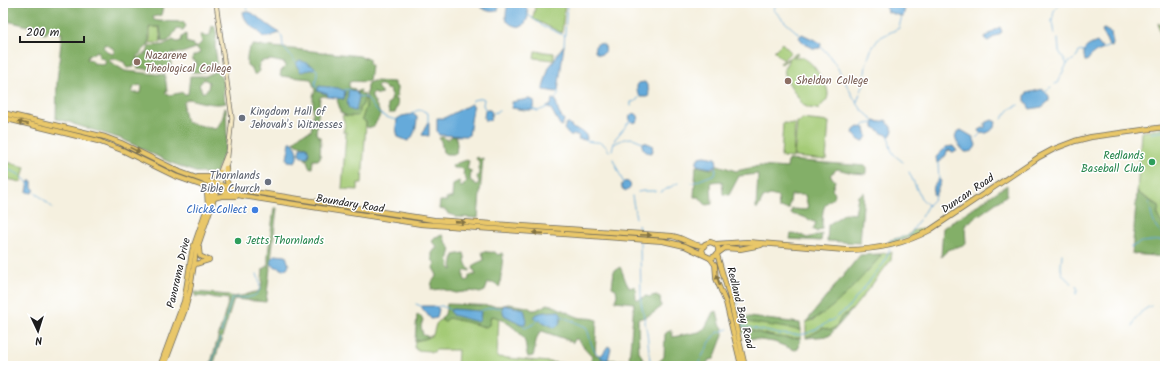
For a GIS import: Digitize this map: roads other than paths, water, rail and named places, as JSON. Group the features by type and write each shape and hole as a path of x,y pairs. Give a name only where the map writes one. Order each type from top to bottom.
{"highway":[{"name":"Boundary Road","path":"3,113 88,133 216,187 260,199 284,200 419,218 672,236 684,240 694,246 704,246"},
{"name":"Boundary Road","path":"3,118 113,143 175,176 203,186 230,188 284,200 427,225 663,242 685,246 704,255"},
{"name":"Duncan Road","path":"716,244 747,242 861,250 886,247 913,238 936,226 1039,158 1064,145 1105,134 1165,127"},
{"path":"226,168 227,182 230,188"},
{"path":"193,177 212,177 220,172"},
{"path":"203,186 207,191 208,204"},
{"path":"214,198 218,196 226,196 260,199"},
{"path":"710,242 716,244 718,248 717,254 710,258 704,255 702,250 704,246 710,242"},
{"name":"Duncan Road","path":"717,254 722,249 728,247 740,249 775,245"}],"main road":[{"path":"216,3 217,20 231,110 226,168 216,187"},
{"path":"216,187 229,147"},
{"name":"Panorama Drive","path":"164,366 185,310 199,241 214,198 216,187"},
{"name":"Panorama Drive","path":"160,366 184,301 192,251 208,204 216,187"},
{"path":"194,266 209,260 200,256 199,241"},
{"name":"Redland Bay Road","path":"717,254 730,299 745,366"},
{"name":"Redland Bay Road","path":"710,258 715,265 716,279 726,303 741,366"}],"water":[{"path":"480,3 500,3 498,10 488,11 482,8"},
{"path":"509,3 524,4 526,7 528,15 523,26 515,26 507,21 506,13"},
{"path":"887,3 904,3 905,8 903,17 888,12 886,7"},
{"path":"246,11 252,13 279,33 268,37 263,37 244,17 243,12"},
{"path":"1000,27 1002,32 988,41 985,39 985,37"},
{"path":"1104,29 1111,33 1113,44 1112,47 1109,46 1102,30"},
{"path":"802,34 819,42 821,44 820,48 813,48 805,44 799,37"},
{"path":"1097,42 1103,49 1093,54 1087,61 1085,61 1085,48"},
{"path":"600,43 604,45 606,49 604,53 600,55 596,53 594,49 596,45"},
{"path":"564,45 558,91 544,90 543,88 549,67"},
{"path":"300,60 315,67 314,69 301,72 296,65"},
{"path":"645,82 649,95 648,97 641,97 638,93 637,85 638,83"},
{"path":"319,86 338,88 345,91 344,99 328,97 327,94 317,91"},
{"path":"1043,89 1049,96 1049,101 1042,107 1030,109 1025,101 1025,96 1027,93"},
{"path":"351,90 356,92 359,97 356,111 348,107 348,91"},
{"path":"529,99 533,100 534,102 533,110 512,108 511,102"},
{"path":"552,99 556,100 559,113 564,120 562,126 551,109 547,107 551,105"},
{"path":"471,104 474,106 469,135 439,135 437,131 437,118 444,118"},
{"path":"485,110 490,110 492,112 490,120 485,121"},
{"path":"634,113 639,118 634,123 629,118"},
{"path":"413,114 417,117 416,127 412,137 408,141 398,137 396,128 397,119 402,116"},
{"path":"886,120 893,130 890,136 882,133 874,127 874,121 881,122"},
{"path":"992,120 996,122 993,129 986,133 980,133 979,130 985,127 985,123"},
{"path":"429,122 429,136 422,135 427,123"},
{"path":"566,124 569,124 574,129 584,133 587,138 586,140 578,139 579,136 577,135 569,135 564,129"},
{"path":"858,127 865,128 867,136 864,141 859,140 853,133"},
{"path":"961,130 973,137 976,145 972,151 965,152 956,141 955,138 957,132"},
{"path":"290,142 294,144 298,151 295,162 288,161 287,159"},
{"path":"644,142 652,145 653,151 650,153 644,150 642,145"},
{"path":"953,146 957,151 947,151 946,155 939,163 937,163 936,157 946,147"},
{"path":"300,147 307,147 309,152 308,157 301,157 299,154"},
{"path":"705,156 716,158 717,165 710,168 697,165 697,160 699,157"},
{"path":"939,179 941,181 935,196 933,194 934,186"},
{"path":"29,181 32,181 32,187 35,190 32,193 27,192"},
{"path":"624,182 628,182 630,186 628,190 624,190 622,188 622,184"},
{"path":"275,255 286,256 289,265 287,268 283,270 272,265 271,260"},
{"path":"504,305 524,309 527,320 525,324 521,324 504,315 502,308"},
{"path":"422,306 434,306 439,309 437,318 431,319"},
{"path":"450,310 479,311 481,312 480,320 478,322 452,315"},
{"path":"559,311 561,313 561,320 555,328 533,317 541,313"},
{"path":"608,346 611,348 608,360 601,358 601,356"}],"waterway":[{"path":"245,3 248,12"},
{"path":"564,46 567,3"},
{"path":"776,3 774,10 800,35"},
{"path":"1054,34 1052,22 1054,11 1060,3"},
{"path":"528,15 543,26 563,35"},
{"path":"857,102 864,83 866,65 871,50 879,38 899,28 902,15"},
{"path":"279,34 282,36 283,47 296,62"},
{"path":"1058,39 1059,51 1067,64"},
{"path":"820,46 833,60 856,102 862,110 874,120"},
{"path":"1102,49 1110,46"},
{"path":"1055,84 1057,83 1067,64 1077,57 1079,52 1085,50"},
{"path":"314,68 317,70 315,85 315,87 317,87"},
{"path":"1045,91 1051,87"},
{"path":"344,90 349,89 350,91"},
{"path":"556,98 558,90"},
{"path":"358,96 367,98 379,113 397,120"},
{"path":"631,106 631,102 636,101 640,96"},
{"path":"471,104 473,100 482,98 484,99 483,105 486,111"},
{"path":"1002,119 1010,109 1019,105"},
{"path":"532,109 538,111 548,107"},
{"path":"411,114 419,110 428,113 428,124"},
{"path":"494,113 499,111"},
{"path":"612,150 615,139 630,121"},
{"path":"862,127 866,124 874,123"},
{"path":"1151,133 1165,131"},
{"path":"974,140 980,134"},
{"path":"889,135 892,151 903,162"},
{"path":"614,144 628,138 639,140 643,143"},
{"path":"585,140 601,143 609,151"},
{"path":"613,159 624,184"},
{"path":"938,162 939,180"},
{"path":"692,183 715,174 715,167"},
{"path":"3,168 18,174 29,185"},
{"path":"909,172 921,198 928,205"},
{"path":"661,192 678,183"},
{"path":"638,192 656,191"},
{"path":"35,192 52,207"},
{"path":"921,217 928,205 934,199 935,195"},
{"path":"632,196 636,218"},
{"path":"1149,202 1155,225 1157,229 1165,236"},
{"path":"889,243 890,241 910,235 919,220"},
{"path":"638,225 640,232"},
{"path":"1131,247 1141,242 1165,240"},
{"path":"640,242 641,302 652,366"},
{"path":"739,325 779,334 800,335 816,329 847,309 884,263 890,248"},
{"path":"1062,254 1062,274 1072,283"},
{"path":"221,333 232,298 251,297 258,292 260,288 257,274"},
{"path":"736,282 736,293 742,325"},
{"path":"1076,286 1078,290 1076,294"},
{"path":"1160,305 1165,300"},
{"path":"416,304 423,307"},
{"path":"434,307 442,306 450,310"},
{"path":"1133,326 1140,314 1151,306"},
{"path":"479,311 494,307 501,308"},
{"path":"561,316 586,327 594,350 601,357"},
{"path":"523,325 525,328 538,320"},
{"path":"697,366 710,342 717,333 728,329"},
{"path":"211,366 220,338"},
{"path":"604,359 606,366"}],"place":[{"name":"Nazarene Theological College","path":"137,62"},
{"name":"Sheldon College","path":"788,81"},
{"name":"Kingdom Hall of Jehovah's Witnesses","path":"242,118"},
{"name":"Redlands Baseball Club","path":"1152,162"},
{"name":"Thornlands Bible Church","path":"268,182"},
{"name":"Click&Collect","path":"255,210"},
{"name":"Jetts Thornlands","path":"238,241"}]}
